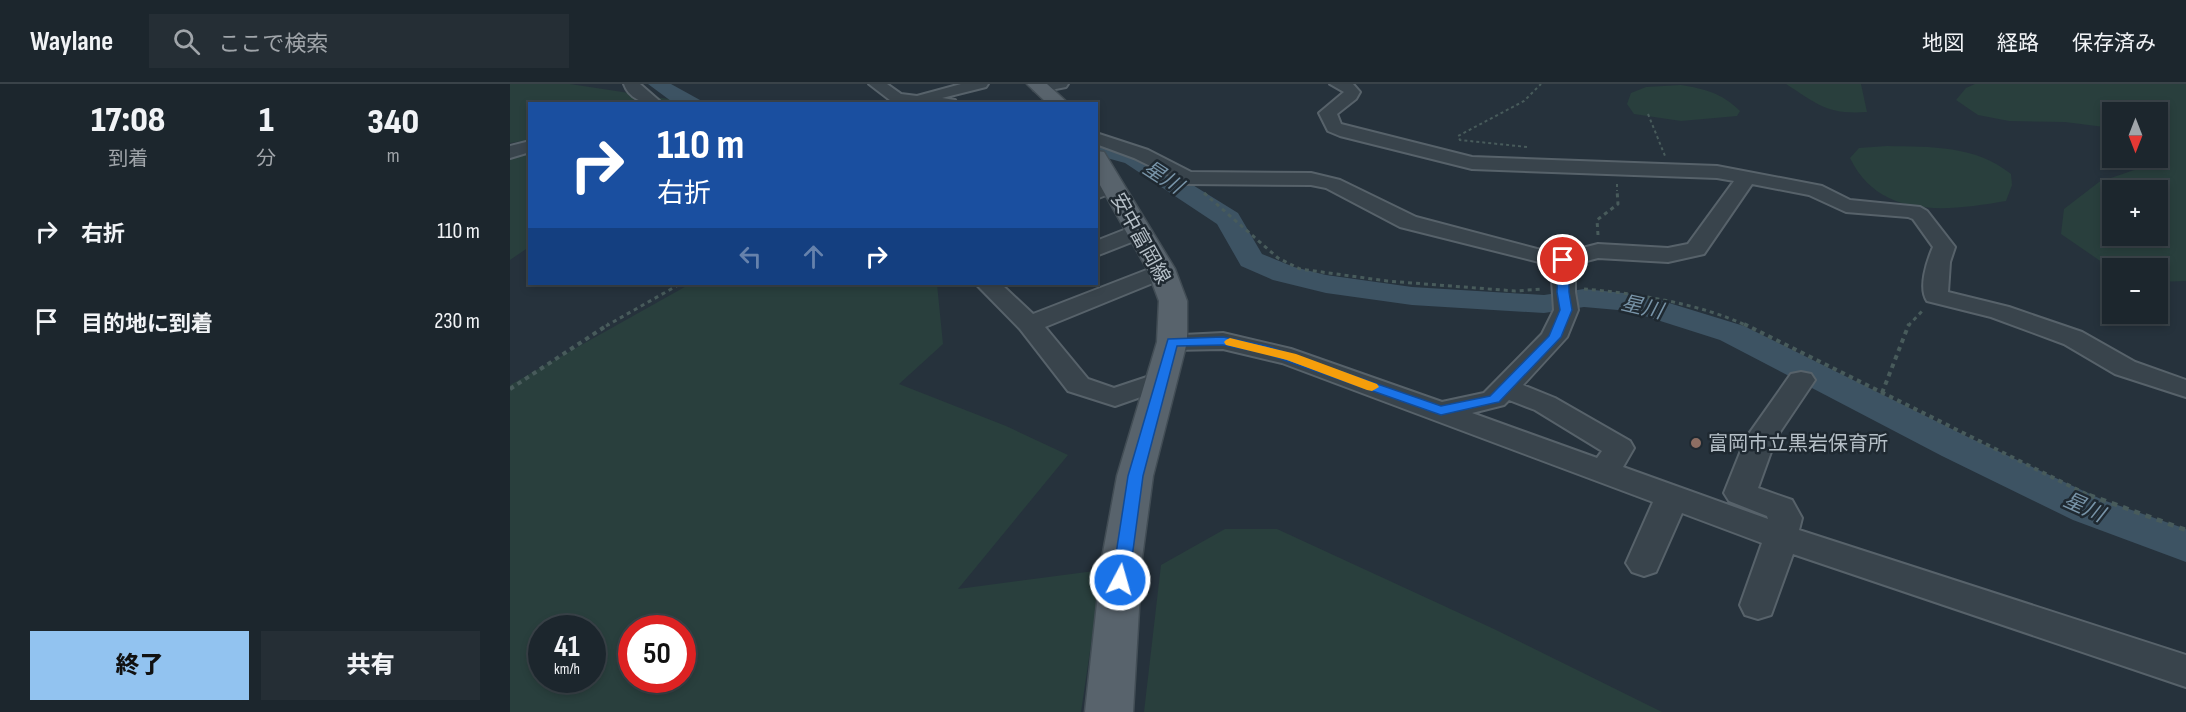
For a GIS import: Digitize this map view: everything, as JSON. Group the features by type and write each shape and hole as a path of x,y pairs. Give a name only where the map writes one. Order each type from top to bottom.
{"main road":[{"path":"1038,86 1058,102"},
{"name":"安中富岡線","path":"1100,168 1162,271 1173,302 1172,342 1135,476 1122,558 1109,712"}],"street":[{"path":"632,84 633,88 652,102"},
{"path":"877,84 897,99 930,102"},
{"path":"912,100 980,84"},
{"path":"1038,86 1060,84"},
{"path":"1338,84 1352,89 1352,94 1328,113 1335,127 1346,132 1472,163 1717,172 1815,190 1846,206 1913,211 1920,215 1944,247 1938,262 1936,296 2000,312 2073,338 2125,368 2186,389"},
{"path":"510,152 528,147"},
{"path":"1100,168 1140,154 1187,178 1311,179 1333,184 1420,227 1536,256 1563,260 1598,250 1627,250 1668,255 1696,249 1747,177"},
{"path":"1098,248 1139,231"},
{"path":"1441,411 1494,399 1554,337 1564,297 1563,260"},
{"path":"1029,324 1162,271"},
{"path":"1098,276 1118,289"},
{"path":"989,285 1029,324 1078,385 1116,397 1162,380"},
{"path":"1172,342 1223,341 1267,350 1441,411 1612,460"},
{"path":"1758,605 1781,537 1785,518 1780,508 1740,493 1761,438 1801,380"},
{"path":"1505,388 1545,404 1612,460 1672,497 1781,537 2186,671"},
{"path":"1644,563 1672,497"}],"path":[{"path":"1537,149 1460,140 1458,136 1524,101 1541,84"},
{"path":"1648,114 1667,161 1663,171"},
{"path":"1598,250 1597,220 1618,204 1616,169"},
{"path":"1187,178 1278,258 1300,269 1387,281 1564,297 1633,293 1731,318 2101,501 2186,530"},
{"path":"510,389 594,333 678,285"},
{"path":"1882,393 1907,327 1936,296"}],"green space":[{"path":"510,84 570,84 675,100 674,102 528,102 528,140 510,143"},
{"path":"1786,84 1861,84 1867,112 1832,110"},
{"path":"1975,84 2186,84 2186,281 2168,282 2168,258 2102,258 2102,262 2061,234 2064,209 2102,181 2102,246 2168,246 2168,180 2105,180 2140,168 2168,168 2168,102 2102,102 2102,127 2065,122 2009,121 1978,115 1956,100 1966,88"},
{"path":"1681,85 1713,93 1727,100 1740,111 1737,116 1681,121 1634,114 1627,104 1631,93 1646,87"},
{"path":"1887,146 1952,150 1983,158 2011,174 2012,185 2006,201 1939,208 1897,201 1879,192 1863,178 1850,158 1859,148"},
{"path":"528,152 528,248 510,260 510,157"},
{"path":"688,285 937,285 943,344 899,384 1006,426 1068,455 958,589 1102,570 1081,712 510,712 510,385"},
{"path":"1225,529 1277,529 1494,629 1662,712 1144,712 1161,565"}],"waterway":[{"name":"星川","path":"658,84 689,102"},
{"name":"星川","path":"1098,148 1133,158 1228,219 1251,260 1284,274 1326,284 1412,296 1544,304 1584,298 1632,302 1732,333 1956,447 2088,510 2186,546"}],"slow traffic":[{"path":"1230,342 1292,357 1372,387"}],"place":[{"name":"富岡市立黒岩保育所","path":"1696,443"}],"route":[{"path":"1120,580 1135,476 1172,342 1223,341 1267,350 1441,411 1494,399 1554,337 1566,310 1563,292 1563,260"}]}
